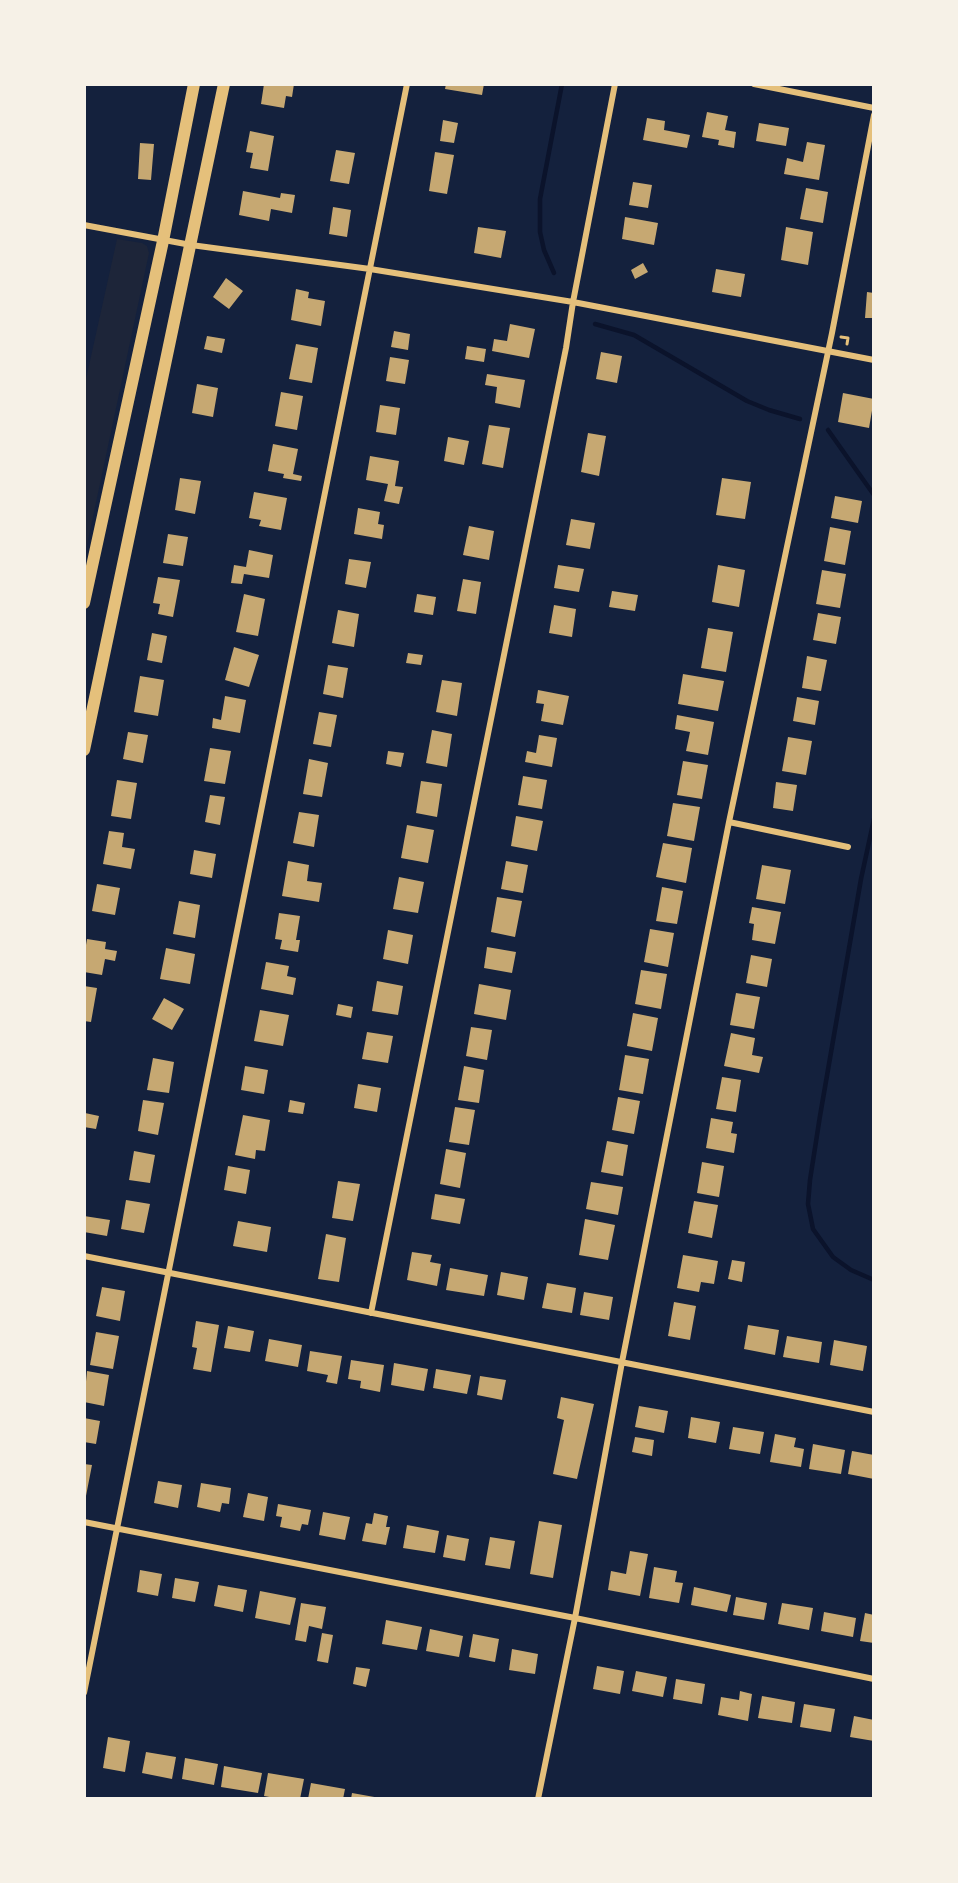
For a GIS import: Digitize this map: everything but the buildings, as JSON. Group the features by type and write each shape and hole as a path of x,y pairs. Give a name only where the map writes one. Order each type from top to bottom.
{"main road":[{"path":"84,603 163,241 194,84"},
{"path":"84,750 224,84"}],"street":[{"path":"84,1693 407,84"},
{"path":"371,1313 566,348 615,84"},
{"path":"754,84 874,108"},
{"path":"538,1799 729,822 828,351 874,115"},
{"path":"84,225 163,241 370,269 573,302 874,360"},
{"path":"729,822 848,847"},
{"path":"84,1256 874,1412"},
{"path":"84,1522 874,1679"}],"path":[{"path":"841,337 848,338 847,344"}],"shaded area":[{"path":"117,239 142,243 147,246 149,253 84,559 84,388"}],"waterway":[{"path":"554,273 544,250 540,232 540,199 562,84"},
{"path":"595,324 634,335 747,401 800,419"},
{"path":"828,430 874,495"},
{"path":"874,819 861,879 820,1116 808,1204 813,1229 833,1257 851,1270 874,1280"}]}
